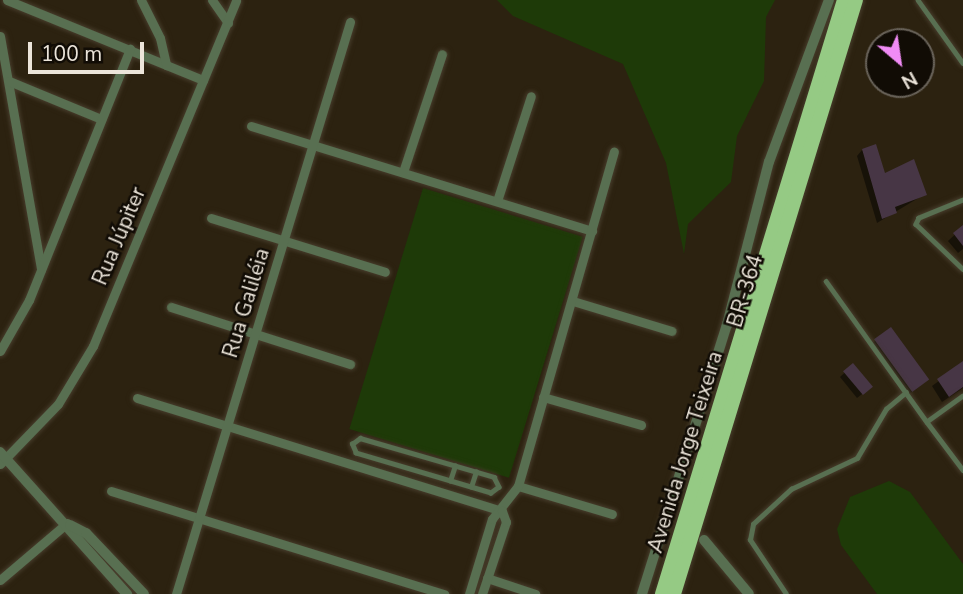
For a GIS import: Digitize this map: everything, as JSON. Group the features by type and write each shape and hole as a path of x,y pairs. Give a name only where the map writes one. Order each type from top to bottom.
{"highway":[{"name":"Avenida Jorge Teixeira","path":"662,594 844,0"},
{"name":"BR-364","path":"674,594 856,0"}],"street":[{"path":"7,0 203,80"},
{"path":"141,0 160,38 166,65"},
{"path":"212,0 228,23"},
{"name":"Rua Júpiter","path":"2,458 58,404 93,346 236,0"},
{"path":"642,594 727,326 769,162 828,1"},
{"name":"Rua Galiléia","path":"176,594 351,22"},
{"path":"0,36 41,270"},
{"path":"0,351 20,319 130,49"},
{"path":"403,172 442,54"},
{"path":"9,81 101,119"},
{"path":"497,201 531,96"},
{"path":"251,126 592,231"},
{"path":"468,594 492,519 502,511 518,486 614,151"},
{"path":"211,218 385,272"},
{"path":"573,301 672,331"},
{"path":"171,307 349,364"},
{"path":"543,397 641,425"},
{"path":"137,398 502,511"},
{"path":"2,458 68,524 86,533 144,594"},
{"path":"518,486 612,514"},
{"path":"111,491 444,594"},
{"path":"482,594 506,522 502,511"},
{"path":"0,580 68,524"},
{"path":"68,524 72,534 127,594"},
{"path":"704,540 749,594"},
{"path":"487,578 535,594"}],"lane":[{"path":"918,0 963,64"},
{"path":"963,200 919,218 916,224 963,269"},
{"path":"826,281 963,470"},
{"path":"786,594 750,540 753,524 791,489 857,458 886,409 906,392"},
{"path":"928,422 963,396"},
{"path":"360,438 476,472 496,478 499,487 491,493 460,484 356,453 352,444 360,438"},
{"path":"450,481 455,466"},
{"path":"471,487 476,472"},
{"path":"456,496 460,484"}],"green space":[{"path":"497,0 775,0 766,17 764,81 737,136 731,182 688,224 684,254 666,163 623,64 513,16"},
{"path":"423,188 583,237 509,478 349,429"},
{"path":"889,481 910,492 963,564 963,594 877,594 841,545 837,529 850,497"}],"building":[{"path":"876,144 885,173 914,159 927,195 895,207 897,213 882,219 862,149"},
{"path":"963,225 963,246 953,233"},
{"path":"891,327 929,380 912,392 874,339"},
{"path":"963,361 963,387 949,397 937,379"},
{"path":"853,363 873,387 863,395 843,371"}]}
